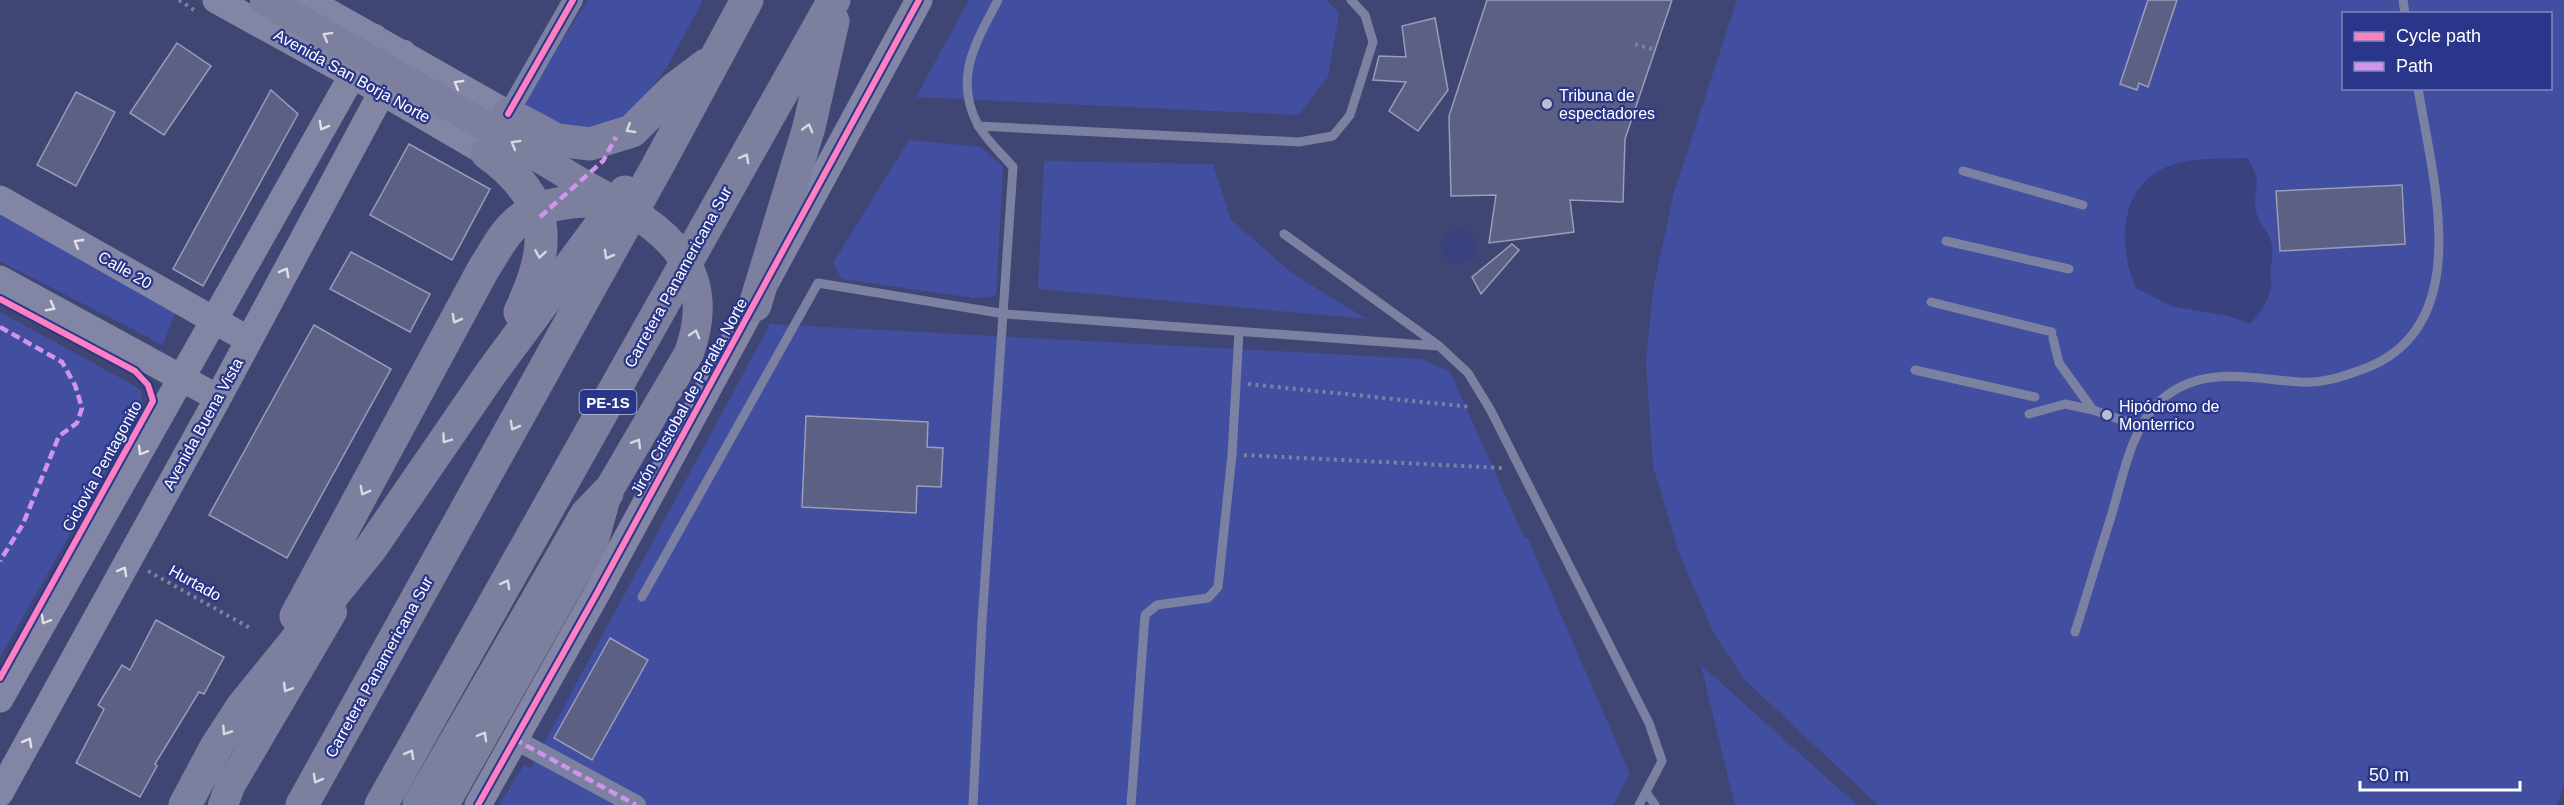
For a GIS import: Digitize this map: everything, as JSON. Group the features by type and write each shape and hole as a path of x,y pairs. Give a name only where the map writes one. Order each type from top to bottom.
{"highway":[{"path":"754,305 809,127 836,0"},
{"name":"Carretera Panamericana Sur","path":"381,805 836,0"},
{"name":"Carretera Panamericana Sur","path":"302,805 657,168 743,7"},
{"path":"508,114 557,140 590,144 632,131 673,90 716,57"},
{"path":"488,153 506,166 527,190 540,217 543,250 534,282 491,374"},
{"path":"185,805 216,747 260,684 371,548 491,374 620,197 657,168"},
{"path":"260,684 484,268 504,238 516,223 531,213 572,203 611,201"},
{"path":"419,805 586,514 607,493"}],"main road":[{"name":"Avenida San Borja Norte","path":"216,0 488,153"},
{"path":"266,0 658,230 671,242 689,269 699,313 697,330 688,353 607,493 594,540 444,805"},
{"path":"307,0 403,52 508,114"},
{"name":"Jirón Cristobal de Peralta Norte","path":"478,805 754,305 919,0"},
{"path":"0,699 374,37"},
{"name":"Avenida Buena Vista","path":"1,788 218,398 403,52"},
{"name":"Calle 20","path":"0,199 249,340"},
{"path":"0,279 218,398"},
{"path":"226,795 371,548"}],"street":[{"path":"508,114 573,0"},
{"path":"514,739 636,805"}],"lane":[{"path":"973,805 982,622 1005,314 1013,167 978,126 966,91 971,52 998,0"},
{"path":"978,126 1299,142 1333,136 1350,115 1372,42 1365,15 1351,0"},
{"path":"2075,633 2141,427 2161,400 2193,382 2220,374 2303,382 2336,380 2383,362 2421,327 2438,279 2438,212 2418,90"},
{"path":"1964,171 2083,205"},
{"path":"1284,234 1439,346 1468,373 1490,409 1649,723 1662,761 1639,805"},
{"path":"1946,241 2069,269"},
{"path":"642,597 818,283 1005,314 1439,346"},
{"path":"1931,302 2053,335 2059,363 2092,410"},
{"path":"1131,805 1145,615 1156,605 1208,598 1218,587 1232,455 1239,332"},
{"path":"1915,370 2035,397"},
{"path":"2029,414 2065,404 2092,410 2141,427"},
{"path":"1646,792 1655,805"}],"path":[{"path":"1635,44 1652,49"},
{"path":"1236,382 1490,409"},
{"path":"1232,455 1520,469"}],"shaded area":[{"path":"588,0 703,0 668,65 636,111 616,123 593,129 563,129 527,115 526,98"},
{"path":"969,0 1326,0 1339,13 1328,77 1299,115 916,97"},
{"name":"Hipódromo de Monterrico","path":"1737,0 2564,0 2564,785 2557,805 1878,805 1745,680 1713,632 1679,553 1653,466 1646,363 1653,290 1674,192"},
{"path":"909,140 981,147 1003,167 996,296 974,298 842,279 833,263"},
{"path":"2247,158 2257,180 2255,203 2257,215 2270,237 2273,251 2270,292 2254,320 2250,324 2229,316 2171,306 2136,288 2126,254 2125,236 2127,218 2140,187 2152,175 2178,163 2208,159"},
{"path":"1044,161 1213,164 1231,220 1293,274 1367,319 1038,289"},
{"path":"0,210 176,310 163,345 0,261"},
{"path":"1458,230 1470,235 1475,247 1470,259 1458,264 1446,259 1441,247 1446,235"},
{"path":"0,312 135,386 141,391 143,406 0,657"},
{"path":"770,324 1423,359 1450,372 1524,537 1528,539 1630,774 1613,805 499,805 524,765 531,768"},
{"path":"1701,665 1857,805 1735,805"}],"building":[{"name":"Tribuna de espectadores","path":"1487,0 1672,0 1625,139 1623,202 1570,200 1574,232 1489,243 1496,195 1451,196 1449,116"},
{"path":"2148,0 2177,0 2148,87 2139,83 2137,90 2120,84"},
{"path":"1435,18 1448,90 1418,131 1389,111 1406,82 1373,80 1379,56 1406,57 1402,26"},
{"path":"177,43 211,66 164,135 130,113"},
{"path":"271,90 298,114 203,286 173,269"},
{"path":"76,92 115,112 76,186 37,165"},
{"path":"409,144 490,189 452,260 370,215"},
{"path":"2402,185 2405,244 2280,251 2276,191"},
{"path":"1512,244 1519,250 1481,294 1472,277"},
{"path":"351,252 430,294 410,332 330,289"},
{"path":"314,325 391,369 287,558 209,515"},
{"path":"806,416 928,422 927,447 943,448 941,487 917,486 916,513 802,507"},
{"path":"156,620 224,657 204,694 199,692 155,764 157,766 140,797 76,763 104,709 98,705 122,665 130,670"},
{"path":"610,638 648,660 592,760 554,738"}],"marked path":[{"path":"540,217 603,161 616,137"},
{"path":"0,327 62,362 75,385 82,408 77,423 59,436 23,524 0,561"},
{"path":"514,739 636,805"}],"cycle path":[{"path":"508,114 573,0"},
{"path":"478,805 597,593 919,0"},
{"name":"Ciclovía Pentagonito","path":"0,299 135,371 148,385 153,401 0,678"}],"place":[{"name":"Tribuna de espectadores","path":"1547,104"},
{"name":"Hipódromo de Monterrico","path":"2107,415"}]}
